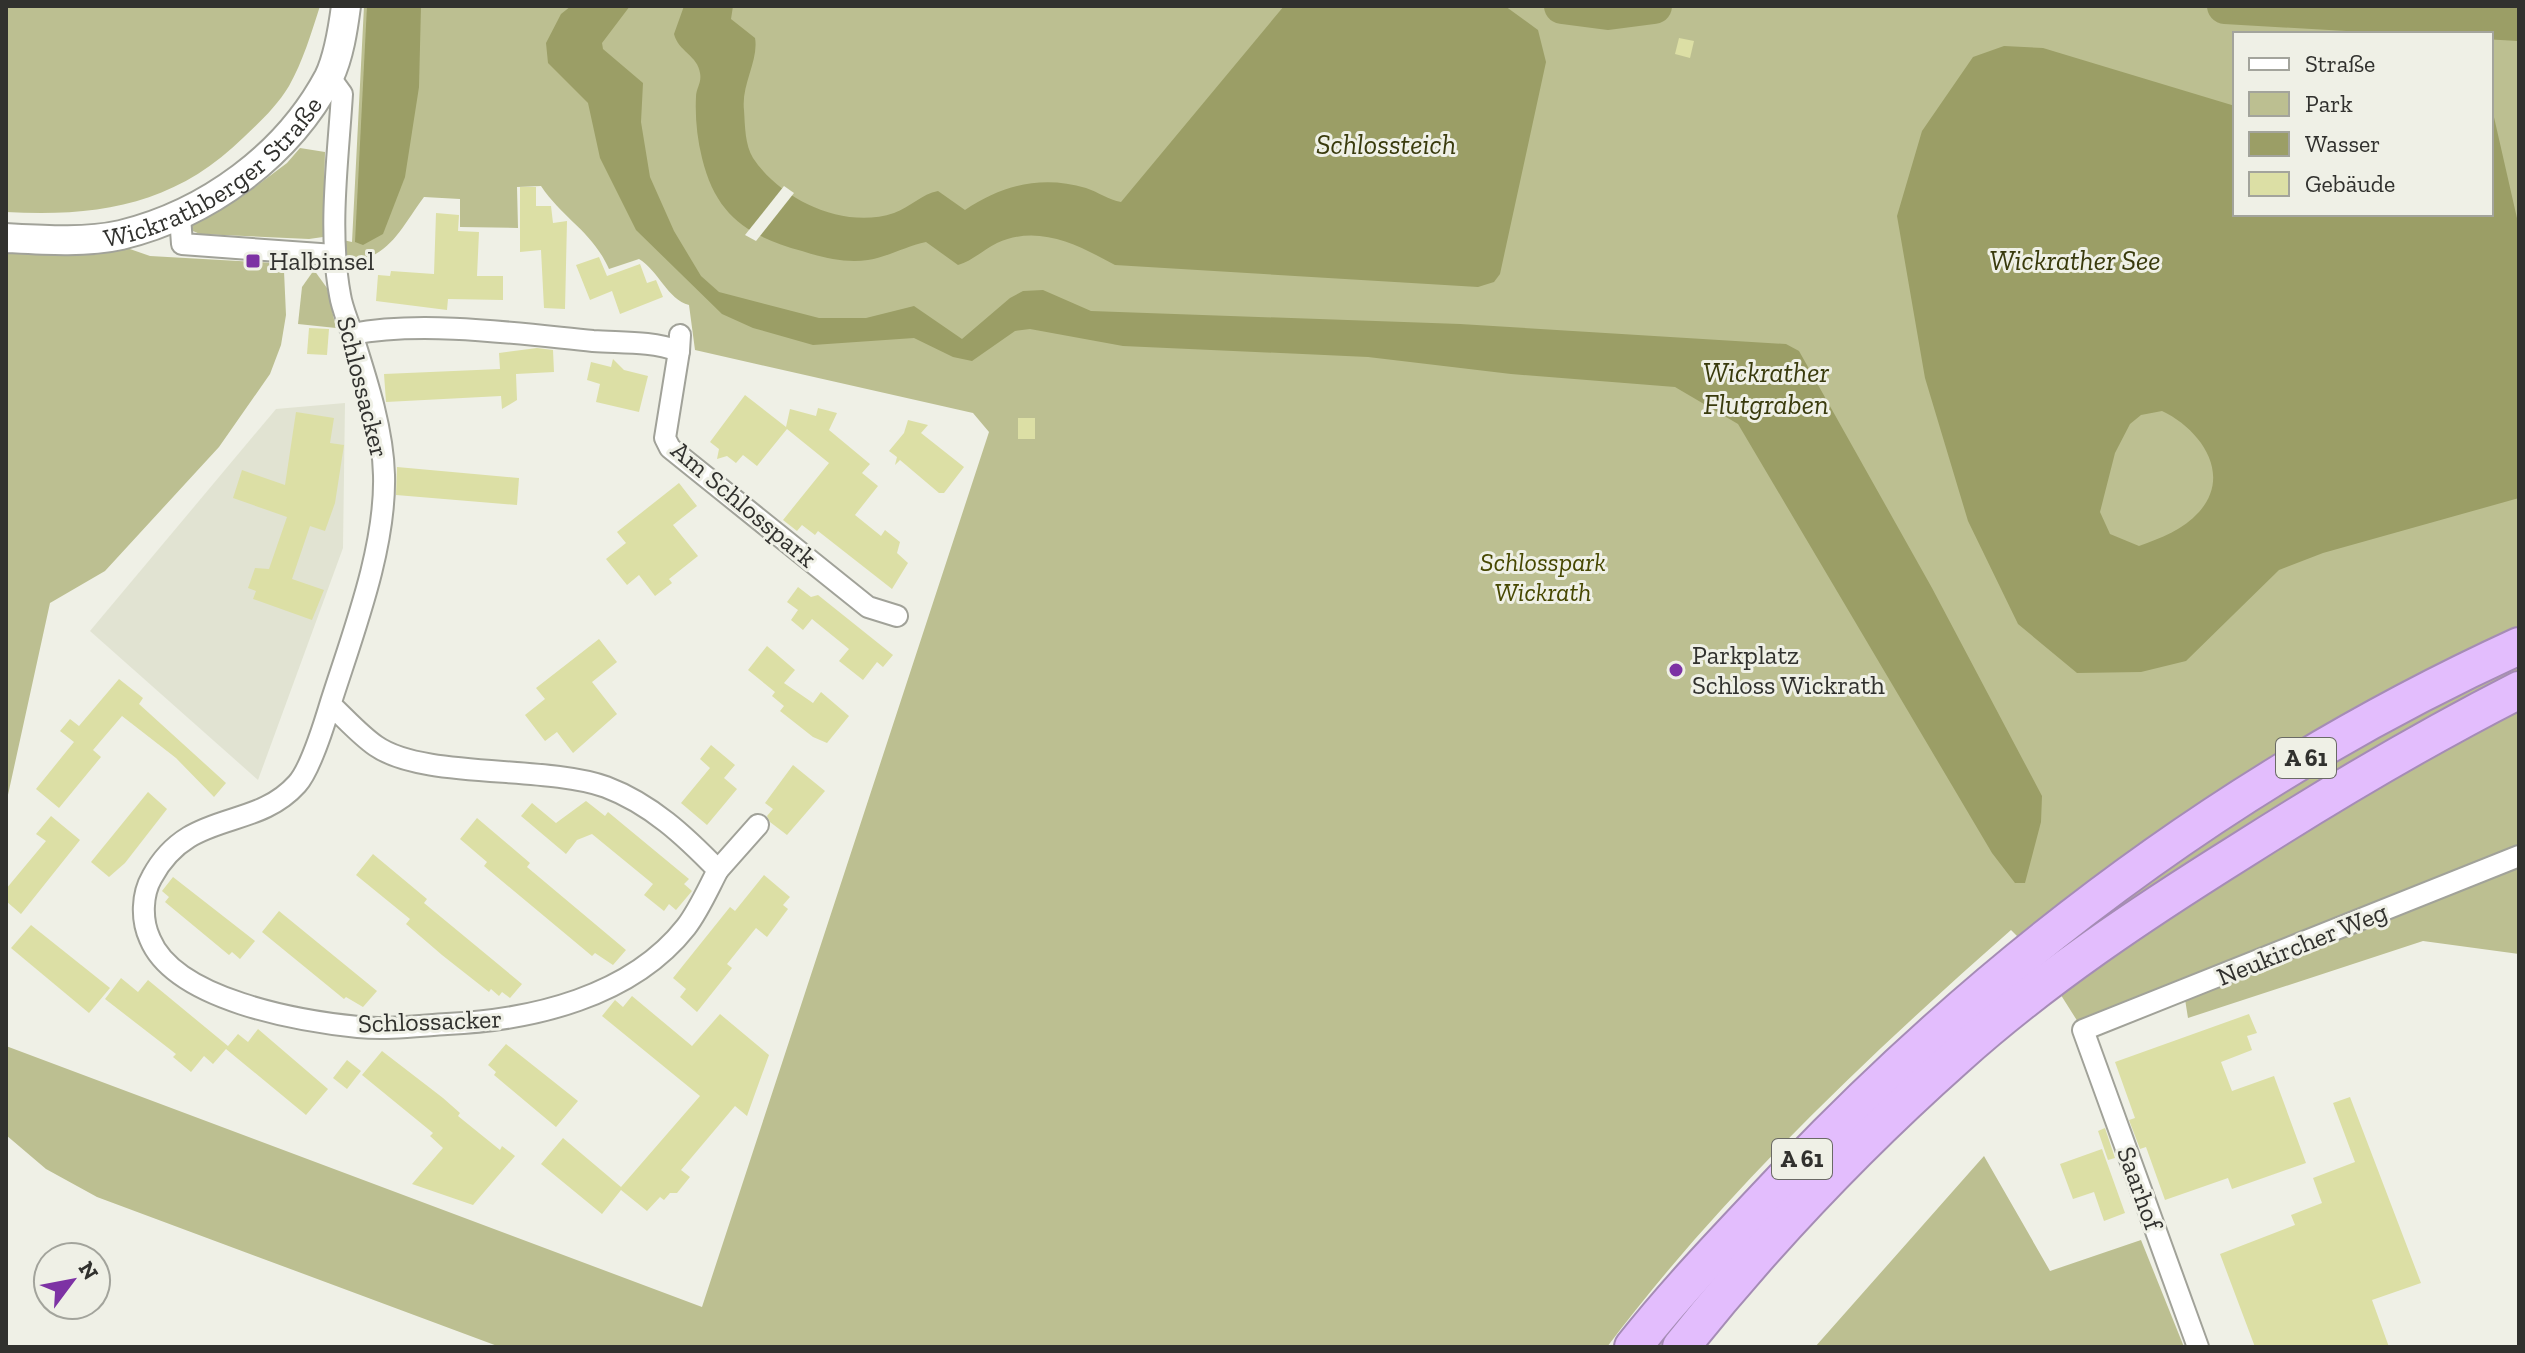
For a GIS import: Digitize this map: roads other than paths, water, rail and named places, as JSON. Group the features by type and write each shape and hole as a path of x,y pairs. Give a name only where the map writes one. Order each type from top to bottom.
{"highway":[{"name":"A 61","path":"1633,1347 1743,1222 1856,1102 1984,985 2107,891 2258,787 2359,726 2519,646"},
{"name":"A 61","path":"1681,1347 1813,1196 1957,1056 2004,1017 2128,922 2336,791 2436,732 2519,690"}],"main road":[{"name":"Wickrathberger Straße","path":"6,238 49,240 118,236 180,216 243,179 290,131 329,76 346,6"}],"street":[{"name":"Schlossacker","path":"329,76 342,94 334,255 340,299 374,416 384,473 379,546 331,705 299,782 267,807 205,826 166,852 146,888 144,917 150,939 166,964 202,988 282,1015 359,1027 517,1018 599,992 653,961 688,925 718,870 758,825"},
{"path":"180,216 182,244 334,255"},
{"name":"Am Schlosspark","path":"352,334 381,328 679,343 665,438 670,448 868,607 897,616"},
{"path":"331,705 378,748 413,759 563,777 604,787 647,806 718,870"},
{"name":"Neukircher Weg","path":"2083,1030 2519,856"},
{"name":"Saarhof","path":"2083,1030 2198,1347"}],"water":[{"path":"367,6 421,6 419,87 405,177 383,234 363,245 355,242"},
{"name":"Wickrather Flutgraben","path":"571,6 630,6 602,43 603,49 643,83 641,122 650,177 674,231 701,276 719,292 819,318 866,318 914,306 962,339 1010,298 1023,291 1043,290 1091,311 1460,324 1786,344 1799,351 1932,588 2042,796 2041,822 2025,883 2015,883 1992,853 1738,424 1675,387 1511,374 1368,357 1123,346 1030,329 1015,331 972,361 953,357 914,338 813,345 753,328 722,314 636,230 600,158 588,103 548,63 546,43 561,14"},
{"name":"Schlossteich","path":"684,6 733,6 731,19 755,38 755,55 745,91 745,122 750,153 765,173 780,187 815,208 855,217 894,213 938,191 965,210 1008,189 1054,182 1086,188 1121,202 1284,6 1505,6 1538,30 1546,62 1500,274 1494,282 1478,287 1115,265 1087,250 1043,236 1013,238 997,243 958,265 926,242 875,259 843,260 810,254 750,230 737,221 716,195 702,158 696,120 700,73 696,62 679,45 674,34"},
{"name":"Wickrather See","path":"2004,46 2043,48 2233,105 2233,216 2493,216 2493,113 2519,227 2519,498 2323,553 2279,570 2186,661 2141,672 2077,673 2018,624 1968,521 1925,378 1897,216 1922,131 1973,57","holes":["2162,411 2189,429 2208,454 2212,468 2213,483 2209,497 2199,512 2171,533 2139,546 2110,534 2100,512 2115,453 2130,424 2141,415"]}],"waterway":[{"path":"1562,6 1608,12 1654,6"},
{"path":"2225,6 2519,23"}],"place":[{"name":"Halbinsel","path":"253,261"},
{"name":"Parkplatz Schloss Wickrath","path":"1676,670"}],"park label":[{"name":"Schlosspark Wickrath","path":"1543,577"}]}
